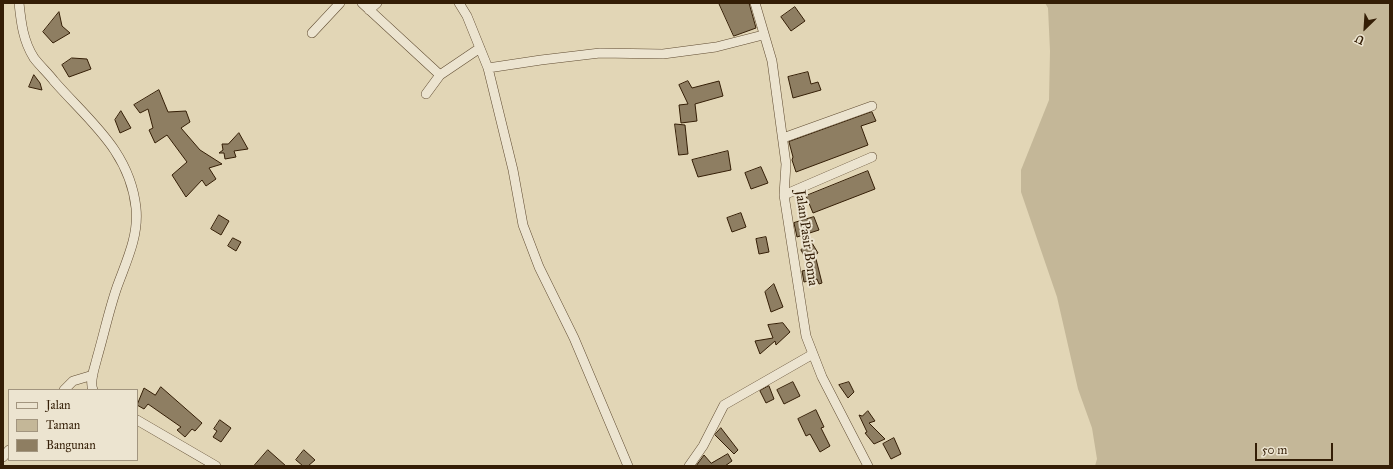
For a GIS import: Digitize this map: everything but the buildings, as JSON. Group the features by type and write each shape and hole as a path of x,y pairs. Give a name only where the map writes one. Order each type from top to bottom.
{"street":[{"path":"19,3 21,29 34,58 101,130 115,149 127,172 136,208 135,231 130,253 117,288 93,375 93,389"},
{"path":"312,33 340,3"},
{"path":"362,3 440,75"},
{"path":"369,10 377,3"},
{"path":"459,3 467,16 488,68 513,170 523,225 539,267 574,338 628,466"},
{"name":"Jalan Pasir Boma","path":"755,3 763,35 772,61 786,164 784,195 806,336 822,377 868,466"},
{"path":"488,68 541,60 600,54 670,53 716,47 763,35"},
{"path":"426,94 440,75 480,48"},
{"path":"783,138 872,106"},
{"path":"784,195 872,157"},
{"path":"689,466 703,446 724,405 813,354"},
{"path":"65,389 73,381 93,375"},
{"path":"138,421 216,466"}],"green space":[{"path":"1045,3 1388,3 1390,6 1390,466 1095,466 1097,459 1092,428 1078,389 1057,297 1021,192 1021,170 1049,100 1050,51 1048,8"}]}
